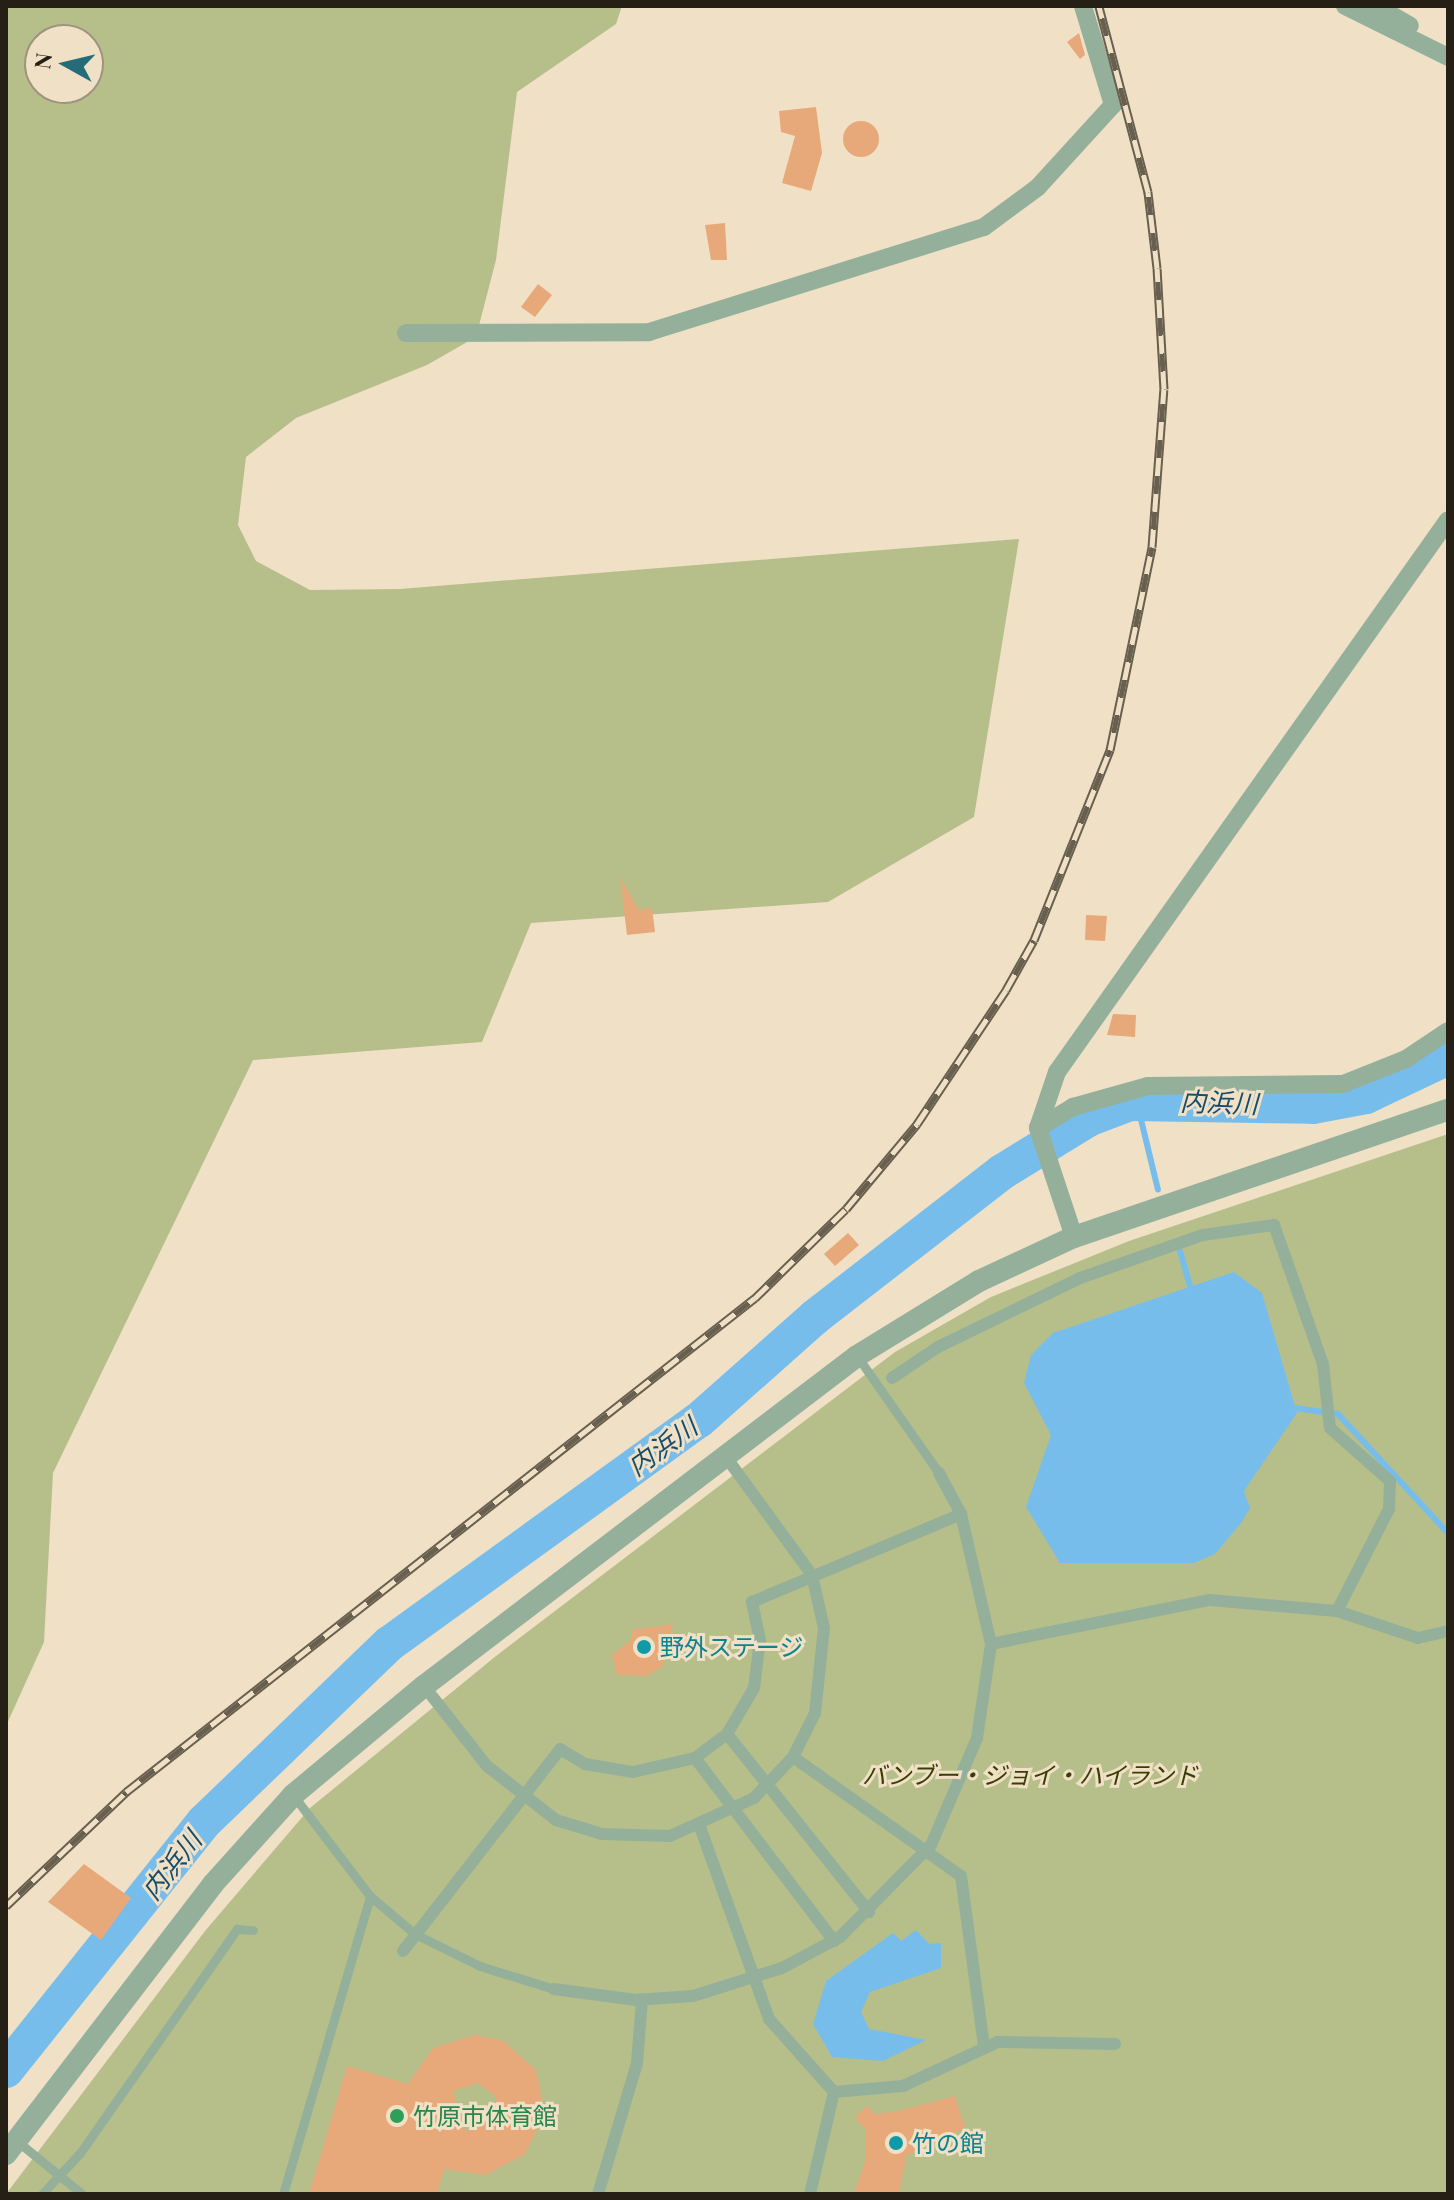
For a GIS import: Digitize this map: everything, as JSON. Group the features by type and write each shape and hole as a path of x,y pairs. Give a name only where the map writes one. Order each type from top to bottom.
{"street":[{"path":"406,333 649,332 984,227 1038,187 1113,105 1083,6"},
{"path":"1345,6 1448,54"},
{"path":"1376,6 1448,54"},
{"path":"1074,1237 1045,1160 1039,1134 1057,1072 1448,520"},
{"path":"1039,1134 1073,1107 1148,1086 1343,1084 1406,1059 1448,1031"},
{"path":"10,2143 213,1884 293,1795 424,1686 857,1356 979,1281 1074,1237 1448,1110"},
{"path":"892,1378 938,1347 1080,1278 1203,1235 1274,1225 1323,1364 1330,1428 1375,1464 1392,1494 1337,1611"},
{"path":"424,1686 519,1797 556,1820 602,1834 640,1838 700,1827 734,1811 768,1786 793,1757 815,1713 825,1662 812,1575 726,1457"},
{"path":"554,1989 642,1999 693,1996 756,1978 834,1941 869,1912 928,1848 977,1738 991,1644 961,1514 939,1473"},
{"path":"403,1951 519,1797 560,1749 616,1771 659,1770 695,1758 727,1734 754,1688 760,1640 752,1602 961,1514"},
{"path":"991,1644 1210,1600 1337,1611 1401,1635 1448,1631"},
{"path":"727,1734 869,1912"},
{"path":"793,1757 928,1848 965,1883 984,2046"},
{"path":"695,1758 834,1941"},
{"path":"700,1827 769,2019 834,2092"},
{"path":"598,2194 637,2063 642,1999"},
{"path":"834,2092 903,2086 984,2046 1115,2044"},
{"path":"810,2194 834,2092"}],"lane":[{"path":"857,1356 939,1473"},
{"path":"879,1387 892,1378"},
{"path":"293,1795 370,1896 415,1934 480,1966 554,1989"},
{"path":"283,2194 370,1896"},
{"path":"42,2194 58,2177 237,1929 253,1930"},
{"path":"10,2143 82,2194"}],"green space":[{"path":"6,6 622,6 616,24 517,92 496,260 476,337 427,365 296,418 246,457 238,525 256,561 310,590 400,589 1019,539 974,817 828,902 531,923 482,1042 253,1060 53,1473 44,1642 6,1726"},
{"name":"バンブー・ジョイ・ハイランド","path":"1448,1134 1448,2194 6,2194 205,1931 310,1808 496,1656 895,1352 991,1297 1129,1241"}],"water":[{"path":"1234,1272 1262,1293 1297,1413 1244,1491 1250,1508 1215,1554 1193,1563 1060,1563 1026,1507 1051,1435 1024,1383 1031,1355 1053,1333"},
{"path":"916,1930 929,1944 941,1943 941,1968 870,1992 861,2012 869,2029 926,2040 883,2061 832,2057 813,2024 826,1981 893,1933 901,1941"}],"building":[{"path":"1079,33 1085,55 1080,59 1067,42"},
{"path":"816,107 822,153 811,191 782,183 795,136 781,132 779,111"},
{"path":"861,121 874,126 879,139 874,152 861,157 848,152 843,139 848,126"},
{"path":"725,223 727,260 711,260 705,225"},
{"path":"538,284 552,295 535,317 521,307"},
{"path":"620,878 639,910 652,908 655,932 627,935"},
{"path":"1086,915 1107,916 1105,941 1085,940"},
{"path":"1113,1014 1136,1015 1135,1037 1107,1035"},
{"path":"848,1233 859,1245 835,1266 824,1254"},
{"name":"野外ステージ","path":"673,1624 663,1666 647,1676 617,1675 612,1655 631,1640 631,1630"},
{"path":"84,1864 131,1898 101,1940 48,1902"},
{"name":"竹原市体育館","path":"475,2035 503,2041 536,2070 545,2114 525,2154 486,2175 444,2169 437,2194 309,2194 347,2066 408,2084 433,2048","holes":["478,2083 495,2096 496,2110 466,2132 453,2091"]},
{"name":"竹の館","path":"955,2096 965,2128 906,2156 899,2194 854,2194 865,2161 865,2129 855,2118 866,2106 875,2114 894,2112"}],"waterway":[{"name":"内浜川","path":"6,2070 204,1822 389,1644 699,1420 815,1317 1002,1172 1088,1119 1130,1103 1313,1106 1366,1096 1448,1057"},
{"path":"1137,1103 1158,1190"},
{"path":"1180,1251 1191,1289"},
{"path":"1288,1407 1338,1414 1448,1533"}],"railway":[{"path":"6,1906 126,1792 755,1298 846,1209 917,1124 1006,990 1034,940 1110,750 1152,547 1164,389 1157,268 1148,192 1099,6"}],"place":[{"name":"野外ステージ","path":"644,1647"},
{"name":"竹原市体育館","path":"397,2116"},
{"name":"竹の館","path":"896,2143"}]}
